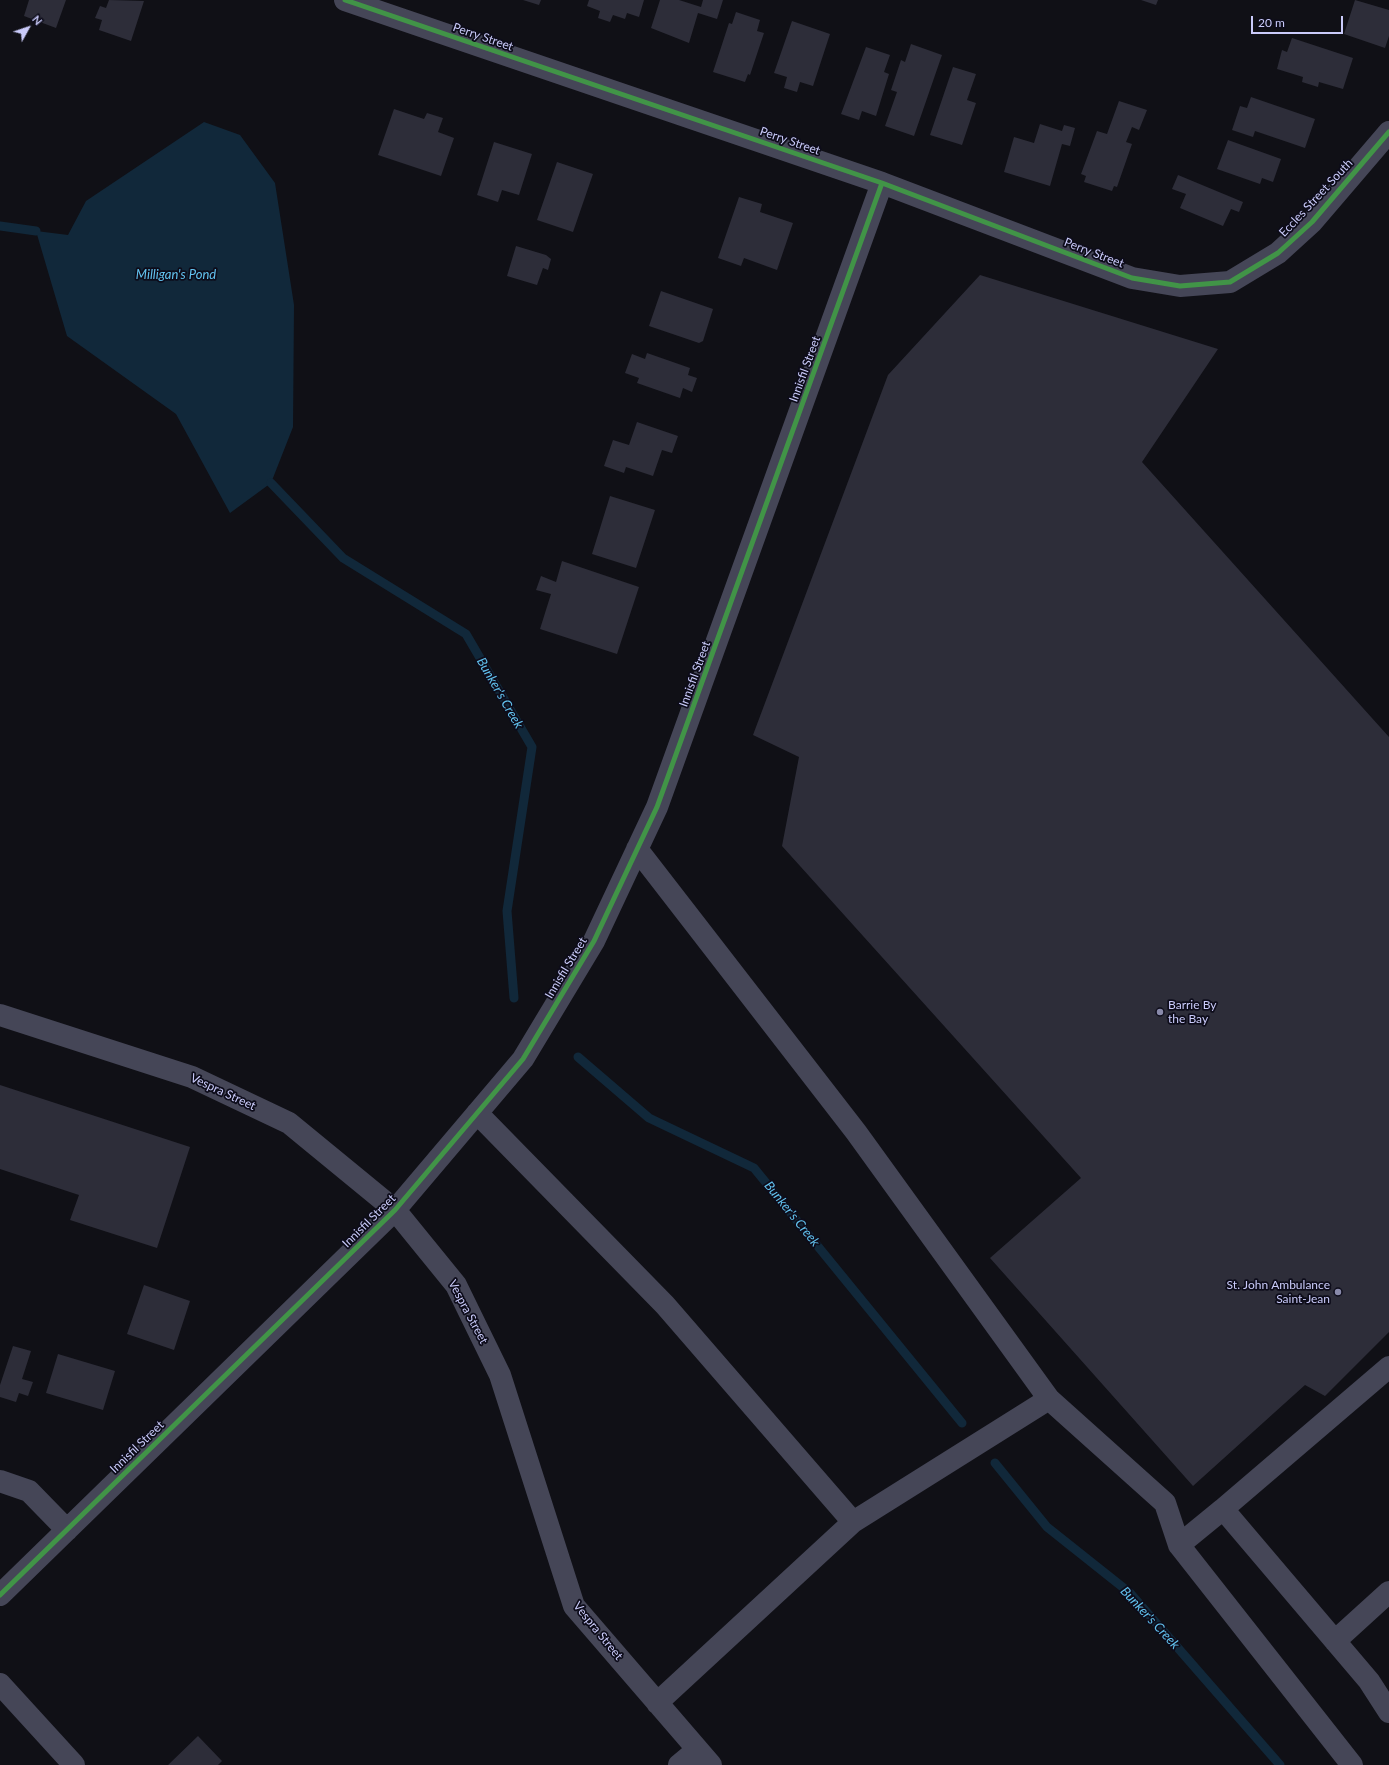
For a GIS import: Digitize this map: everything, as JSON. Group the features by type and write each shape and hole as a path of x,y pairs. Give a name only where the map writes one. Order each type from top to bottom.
{"street":[{"name":"Perry Street","path":"345,0 370,4 882,183 1132,278 1180,286 1230,282"},
{"name":"Eccles Street South","path":"1230,282 1278,253 1312,222 1389,132"},
{"name":"Innisfil Street","path":"0,1595 395,1210 522,1059 590,948 657,807 882,183"},
{"path":"637,849 856,1132 1049,1400 1165,1503 1179,1545 1352,1765"},
{"name":"Vespra Street","path":"0,1015 192,1077 289,1123 395,1210 456,1285 500,1375 574,1606 704,1757"},
{"path":"477,1113 665,1305 853,1522"},
{"path":"1179,1545 1389,1367"},
{"path":"657,1703 853,1522 1049,1400"},
{"path":"0,1482 28,1491 67,1530"},
{"path":"1223,1509 1369,1681 1389,1712"},
{"path":"1335,1641 1389,1592"},
{"path":"0,1684 74,1765"},
{"path":"679,1765 704,1757"}],"water":[{"name":"Milligan's Pond","path":"204,122 240,135 275,183 294,305 293,427 271,483 230,513 176,414 67,336 36,231 68,235 86,201"}],"building":[{"path":"29,0 66,0 56,28 24,16"},
{"path":"109,0 144,1 131,41 99,30 102,20 95,18 100,6 106,8"},
{"path":"523,0 541,0 539,5"},
{"path":"589,0 644,0 639,17 627,13 625,19 613,15 610,22 598,18 600,11 587,6"},
{"path":"660,0 679,0 701,7 703,0 723,0 717,19 698,13 689,43 651,28"},
{"path":"1141,0 1158,0 1156,5"},
{"path":"1355,0 1389,10 1389,36 1385,48 1344,34"},
{"path":"736,12 760,20 757,31 764,33 750,75 748,74 745,82 713,72 729,23 732,24"},
{"path":"792,21 830,34 813,86 800,82 797,92 784,88 787,77 774,73"},
{"path":"1292,38 1353,58 1343,89 1319,82 1318,87 1302,82 1303,77 1277,69 1282,50 1287,52"},
{"path":"911,44 942,55 914,136 885,126 897,92 891,90 901,60 905,62"},
{"path":"866,47 890,55 884,72 889,74 876,116 862,111 859,120 841,114"},
{"path":"953,67 976,74 967,100 976,103 962,145 930,135"},
{"path":"1251,97 1315,119 1305,148 1255,131 1253,137 1232,130 1240,106 1247,108"},
{"path":"1119,101 1147,110 1139,130 1132,127 1126,142 1132,144 1117,187 1114,186 1112,191 1084,182 1086,176 1081,174 1097,131 1107,134"},
{"path":"394,109 424,119 427,113 443,118 438,132 454,138 441,176 378,155"},
{"path":"1040,124 1062,131 1064,125 1075,128 1070,146 1062,144 1050,186 1004,172 1014,137 1034,143"},
{"path":"1228,140 1281,159 1273,182 1262,178 1260,184 1217,169"},
{"path":"494,142 532,154 519,195 502,190 498,202 477,195"},
{"path":"557,162 593,174 573,232 537,220"},
{"path":"1178,175 1243,202 1239,212 1231,209 1223,226 1180,208 1186,194 1172,189"},
{"path":"739,197 762,204 760,212 793,223 777,270 744,258 741,266 718,258"},
{"path":"516,246 546,255 551,259 548,270 543,268 537,285 507,276"},
{"name":"Barrie By the Bay","path":"980,275 1218,349 1142,462 1389,737 1389,1332 1325,1396 1305,1385 1193,1486 990,1258 1081,1178 782,846 799,757 753,735 888,375"},
{"path":"661,291 713,309 703,341 699,343 649,326"},
{"path":"647,353 690,368 688,375 697,378 692,392 683,388 680,398 637,383 639,378 625,373 632,354 645,359"},
{"path":"637,422 678,436 672,453 662,450 653,476 626,467 624,473 604,466 613,440 629,445"},
{"path":"610,496 655,510 636,568 592,554"},
{"path":"562,561 639,587 617,654 540,629 551,594 536,590 541,576 556,582"},
{"path":"0,1085 190,1147 157,1248 70,1220 79,1195 0,1169"},
{"path":"144,1285 190,1301 174,1350 127,1334"},
{"path":"13,1346 31,1351 22,1379 33,1382 28,1396 19,1393 16,1402 0,1397 0,1385"},
{"path":"58,1354 115,1371 103,1410 46,1393"},
{"path":"198,1736 222,1761 218,1765 168,1765"}],"waterway":[{"path":"0,226 36,231"},
{"name":"Bunker's Creek","path":"271,483 343,558 466,634 532,747 507,911 514,998"},
{"name":"Bunker's Creek","path":"578,1057 649,1118 754,1168 962,1423"},
{"name":"Bunker's Creek","path":"995,1463 1047,1527 1130,1593 1280,1765"}],"cycle path":[{"path":"345,0 882,183 1132,278 1180,286 1230,282 1278,253 1312,222 1389,132"},
{"path":"0,1595 395,1210 523,1059 594,941 657,807 882,183"}],"place":[{"name":"Barrie By the Bay","path":"1160,1012"},
{"name":"St. John Ambulance Saint-Jean","path":"1338,1292"}]}
